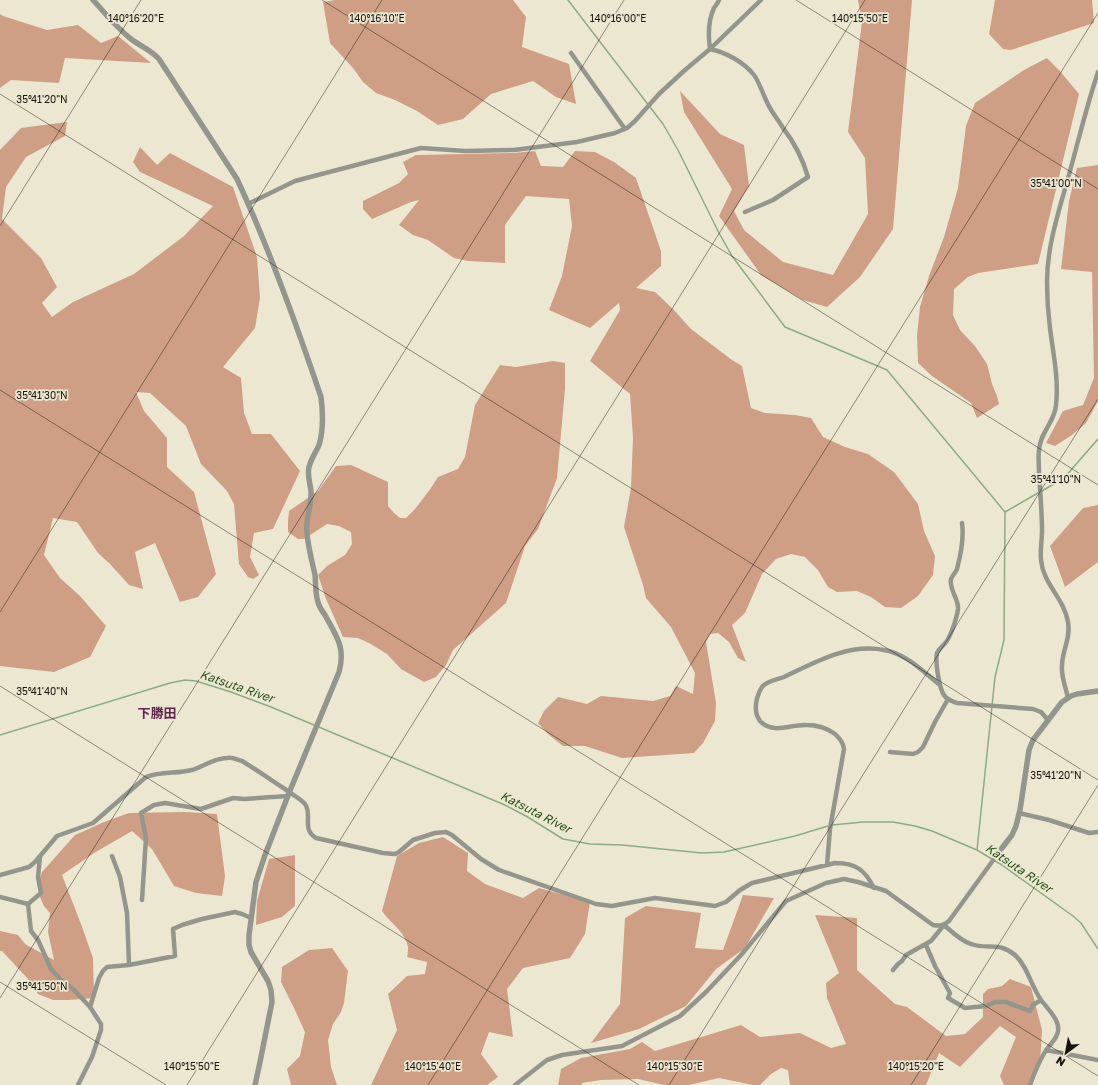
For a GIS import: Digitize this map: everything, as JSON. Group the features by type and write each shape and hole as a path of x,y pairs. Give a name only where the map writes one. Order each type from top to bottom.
{"street":[{"path":"93,0 126,35 154,53 160,59 238,179 286,297 321,396 323,424 319,444 308,472 311,492 306,523 306,533 315,576 318,604 341,647 342,656 339,672 289,794 256,882 249,935 250,945 254,958 268,981 271,990 272,1002 255,1085"},
{"path":"710,49 709,33 711,17 719,0"},
{"path":"248,204 295,182 421,148 465,151 514,150 578,142 615,133 625,129 634,121 659,94 710,49 761,0"},
{"path":"710,49 723,52 732,57 754,75 769,107 791,139 806,168 808,177 773,200 745,212"},
{"path":"571,53 625,129"},
{"path":"1068,698 1062,667 1068,636 1068,623 1063,607 1043,572 1041,558 1042,531 1038,450 1043,433 1054,415 1056,406 1055,369 1047,282 1048,257 1059,209 1098,72"},
{"path":"962,523 962,540 957,570 951,579 951,586 958,608 948,639 937,652 940,685 944,695 948,699 957,703 1033,709 1041,712 1048,720"},
{"path":"827,865 830,829 844,749 843,743 831,731 821,727 794,725 783,728 773,728 763,724 758,719 756,710 758,695 762,687 769,681 844,651 871,648 885,650 908,658 940,685"},
{"path":"893,970 906,955 931,941 949,921 1012,835 1019,813 1029,750 1033,740 1062,702 1077,694 1098,691"},
{"path":"890,752 913,754 918,752 923,747 948,699"},
{"path":"0,875 29,867 40,857 57,836 93,823 146,777 163,772 179,772 193,769 217,760 234,758 247,764 305,804 307,809 308,828 312,836 316,838 384,853 395,854 413,840 446,832 452,835 481,859 499,870 604,906 612,906 655,898 715,906 726,902 740,890 752,883 835,863 845,863 862,870 869,878 874,888"},
{"path":"142,900 146,838 141,813 154,806 165,803 201,809 233,798 244,799 289,794"},
{"path":"1019,813 1049,820 1089,833 1098,832"},
{"path":"112,856 120,877 127,913 129,965"},
{"path":"28,904 41,893 38,877 40,857"},
{"path":"515,1085 547,1060 562,1055 622,1046 680,1016 706,992 786,901 826,883 844,879 886,891 933,925 944,925 962,940 972,945 997,946 1004,948 1014,955 1025,967 1041,1000 1058,1024 1056,1038 1046,1050 1030,1085"},
{"path":"0,896 28,904"},
{"path":"28,904 31,931 38,940 51,969 90,1006 101,1024 101,1030 92,1058 78,1085"},
{"path":"90,1006 99,978 107,967 129,965 174,956 172,929 202,919 235,912 252,918"},
{"path":"926,945 937,971 948,988 950,993 948,998 965,1008 986,1006 995,1002 1006,1002 1030,1010 1033,1005 1041,1000"},
{"path":"1046,1050 1098,1060"}],"shaded area":[{"path":"335,0 513,0 526,17 522,47 569,64 576,104 556,97 533,81 491,94 463,119 438,125 417,111 395,100 376,93 363,82 353,68 330,43 323,2"},
{"path":"858,0 912,0 893,229 860,277 827,307 803,300 761,275 719,216 732,189 684,112 680,91 720,134 744,145 749,186 734,211 744,230 783,262 833,275 868,214 865,158 848,132 862,22"},
{"path":"995,0 1092,0 1094,23 1011,50 1003,49 989,34"},
{"path":"0,14 47,30 78,25 101,43 118,36 151,63 65,58 59,83 11,80 0,88"},
{"path":"1047,58 1079,94 1038,264 978,273 968,277 954,289 953,315 960,330 975,346 987,364 999,404 977,418 971,403 932,376 918,363 917,335 920,307 929,276 944,237 958,188 966,126 975,103 1024,70"},
{"path":"67,122 65,136 26,157 6,187 2,219 41,258 57,287 42,303 52,317 73,302 134,274 184,236 213,206 140,172 133,162 140,147 157,165 170,153 233,187 257,257 260,298 255,328 223,367 241,378 244,413 252,434 271,434 300,471 273,529 254,533 250,557 259,575 253,579 248,577 239,564 234,504 227,491 201,464 186,426 150,393 136,392 144,411 167,438 167,467 194,492 216,574 198,597 180,602 155,543 135,552 143,589 129,585 98,553 77,522 53,518 44,555 60,578 80,596 106,626 90,657 54,672 0,666 0,150 21,128"},
{"path":"535,151 541,166 563,167 575,151 595,152 614,162 636,178 661,251 661,266 636,288 655,292 691,329 742,366 751,408 765,413 795,415 811,418 823,437 845,447 868,454 894,472 918,504 924,531 935,556 933,575 918,596 901,608 885,607 871,597 857,591 837,592 828,587 818,570 805,557 791,554 776,559 762,574 745,613 732,625 746,662 738,658 729,642 718,633 710,634 706,642 716,703 715,721 703,743 694,753 622,758 585,746 563,746 548,734 538,723 544,711 558,697 587,704 601,696 653,701 670,696 676,686 693,694 695,673 671,627 646,598 624,527 631,488 633,438 630,394 590,361 620,310 619,303 590,328 549,310 562,276 572,226 569,199 526,196 505,225 505,263 468,261 454,258 428,240 413,235 399,225 419,200 372,219 363,209 363,201 399,183 408,174 403,162 416,155 514,153"},
{"path":"1098,165 1098,401 1086,423 1072,435 1055,446 1046,443 1063,411 1083,405 1094,378 1092,272 1061,269 1069,201 1077,168"},
{"path":"553,361 565,363 565,389 557,478 538,529 525,546 506,603 453,650 446,665 436,677 424,682 401,669 387,654 369,643 358,638 343,637 326,599 318,575 327,566 345,555 352,544 351,532 339,526 327,524 304,539 298,539 288,532 289,511 318,491 336,466 351,465 388,482 388,506 400,518 406,518 415,509 438,477 458,469 465,457 475,405 500,365 516,367"},
{"path":"1098,505 1098,562 1065,587 1050,546 1083,508"},
{"path":"185,812 217,814 225,876 222,896 196,893 174,886 152,849 132,831 94,853 62,875 93,958 94,998 53,1000 38,994 28,979 2,951 0,951 0,931 18,935 25,944 54,960 48,932 50,913 44,906 40,897 38,883 42,872 75,835 104,822 129,813"},
{"path":"443,837 468,853 467,871 485,884 523,898 539,888 590,902 585,934 570,958 523,968 507,989 513,1037 489,1032 481,1054 498,1077 487,1085 371,1085 397,1030 388,994 407,976 425,974 427,962 407,957 408,947 404,936 382,911 397,856 419,843"},
{"path":"295,855 295,906 282,917 256,925 257,901 269,859"},
{"path":"743,895 774,898 745,948 716,969 686,1006 639,1029 591,1043 620,1004 625,918 646,906 701,913 695,948 723,950"},
{"path":"815,915 857,918 857,970 895,1004 907,1007 946,1036 965,1034 983,1017 983,994 988,989 1002,986 1010,979 1031,987 1042,1030 1040,1063 1031,1085 1004,1085 1000,1076 1016,1037 1000,1026 960,1067 939,1053 926,1085 790,1085 788,1070 781,1068 771,1074 760,1085 719,1078 689,1085 664,1085 638,1079 601,1080 582,1083 582,1085 558,1085 561,1069 581,1058 630,1049 642,1042 655,1051 741,1025 760,1037 800,1033 831,1048 846,1044 827,998 826,983 839,973"},
{"path":"332,948 348,971 344,1003 341,1012 333,1024 328,1040 331,1067 337,1085 291,1085 287,1069 300,1056 305,1032 281,982 282,967 309,950"}],"waterway":[{"path":"568,0 663,124 678,150 732,256 785,327 887,370 1005,512 1004,640 995,677 977,850"},
{"path":"1042,491 1064,478 1098,439"},
{"path":"1005,512 1038,493"},
{"name":"Katsuta River","path":"0,735 170,683 185,680 196,681 271,707 505,805 563,839 590,844 622,845 702,853 724,852 795,836 828,826"},
{"name":"Katsuta River","path":"832,825 863,822 893,822 932,831 977,850 1002,865 1073,916 1081,923 1098,949"}],"district":[{"name":"下勝田","path":"157,713"}]}
